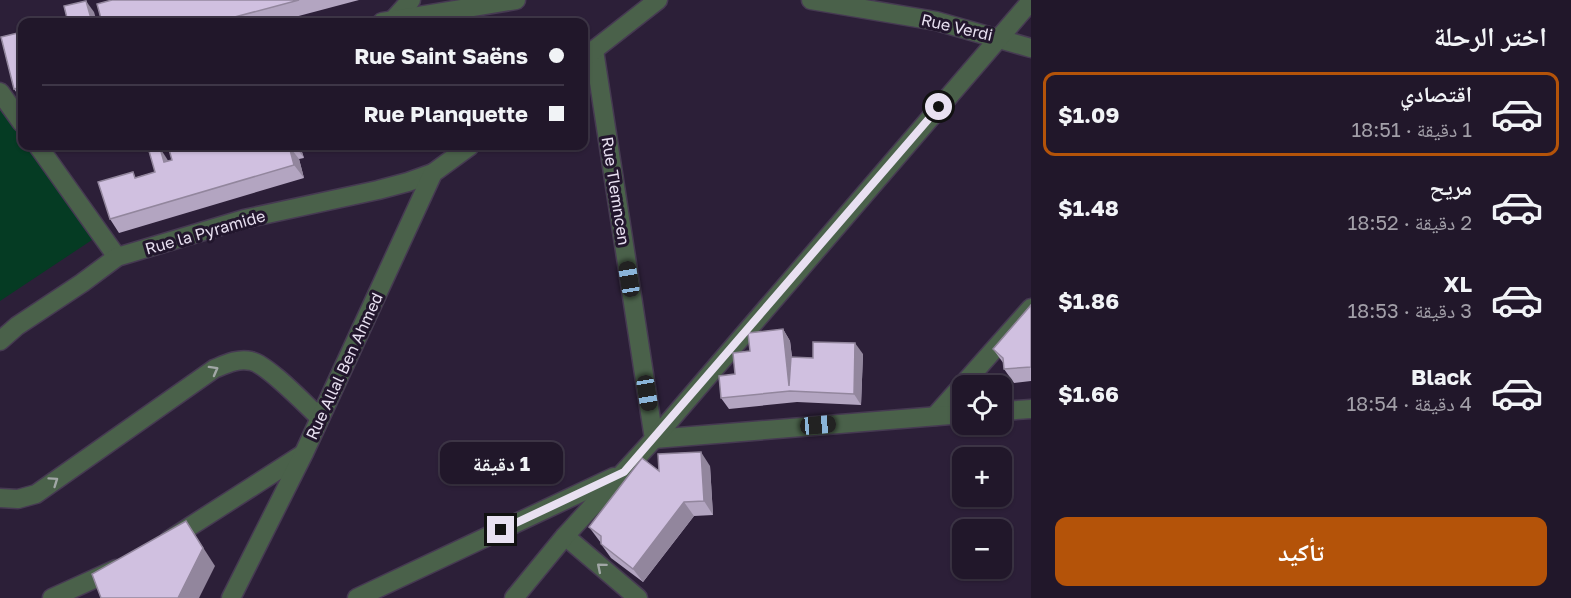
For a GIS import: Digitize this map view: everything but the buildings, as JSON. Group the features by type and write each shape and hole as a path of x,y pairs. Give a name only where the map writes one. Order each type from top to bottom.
{"street":[{"path":"391,18 411,0"},
{"path":"406,18 516,0"},
{"path":"589,54 658,0"},
{"name":"Rue Verdi","path":"811,0 936,21 1031,48"},
{"path":"514,598 565,536 654,439 1031,1"},
{"name":"Rue Tlemncen","path":"589,54 654,439"},
{"path":"0,92 18,116"},
{"path":"41,150 117,257"},
{"path":"433,172 464,150"},
{"name":"Rue la Pyramide","path":"0,342 17,326 117,257 244,219 386,188 433,172"},
{"name":"Rue Allal Ben Ahmed","path":"231,598 304,453 433,172"},
{"path":"935,416 1031,308"},
{"path":"0,498 18,499 36,494 214,369 230,363 243,360 254,361 265,367 320,418"},
{"path":"1012,410 1031,409"},
{"path":"654,439 952,415"},
{"path":"151,550 304,453"},
{"path":"357,598 624,472"},
{"path":"565,536 638,598"},
{"path":"52,598 104,576 132,561"}],"green space":[{"path":"0,104 18,130 18,150 33,150 95,238 0,301"}],"route":[{"path":"501,530 624,472 939,107"}]}
